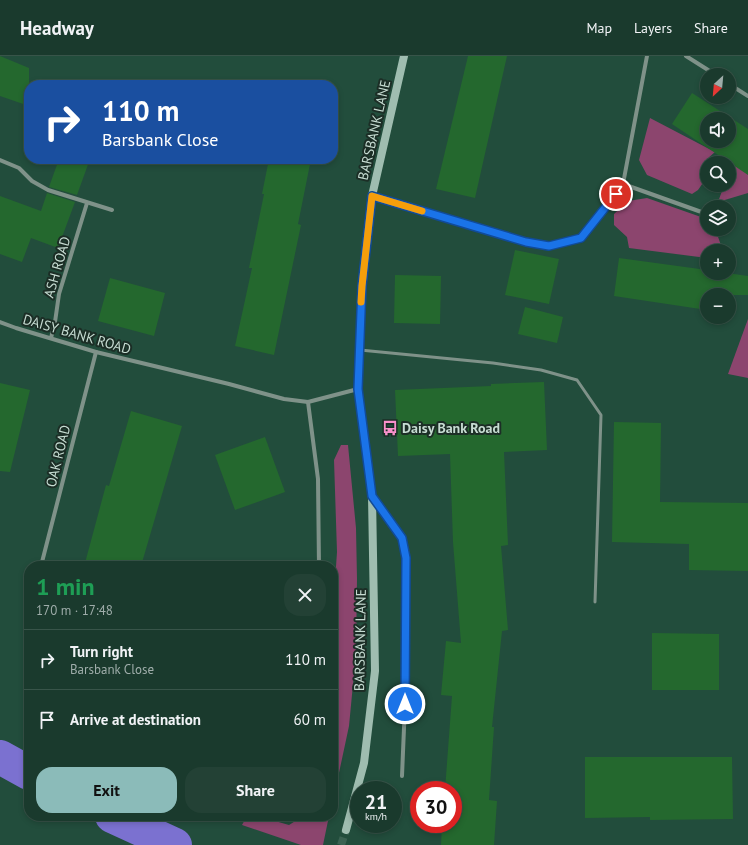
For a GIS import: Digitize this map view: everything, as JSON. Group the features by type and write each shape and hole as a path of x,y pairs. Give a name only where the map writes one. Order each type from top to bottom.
{"street":[{"name":"BARSBANK LANE","path":"346,830 364,763 375,671 372,496 358,389 362,286 372,196 404,56"},
{"path":"372,196 526,242 549,246 581,238 623,184 646,56"},
{"path":"686,56 705,68"},
{"path":"736,88 748,96"},
{"path":"0,160 19,168 32,181 48,190 112,210"},
{"path":"623,184 700,212"},
{"name":"ASH ROAD","path":"51,338 59,294 87,203"},
{"name":"DAISY BANK ROAD","path":"0,322 96,352 229,384 284,399 308,402 358,389"},
{"name":"OAK ROAD","path":"42,561 96,352"},
{"path":"308,402 318,479 319,561"},
{"name":"BARSBANK LANE","path":"372,496 402,538 406,558 405,704 402,776"}],"lane":[{"path":"360,350 493,363 540,370 577,380 601,415 595,602"}],"shaded area":[{"path":"650,118 700,144 700,148 707,148 715,152 710,156 700,156 700,187 692,194 647,175 639,160"},
{"path":"736,164 748,172 748,193 725,200 719,200 722,192 736,192"},
{"path":"647,198 700,217 700,236 718,236 721,244 700,244 700,257 629,248 627,237 614,225 614,214 628,201"},
{"path":"748,319 748,378 728,374"},
{"path":"341,445 348,445 356,528 357,579 356,653 349,726 338,778 338,561 336,561 334,460"},
{"path":"244,821 274,821 289,825 295,821 328,821 323,845 301,845 242,825"}],"building":[{"path":"0,56 29,68 29,80 24,80 24,104 0,96"},
{"path":"468,56 507,56 475,198 436,189"},
{"path":"692,93 700,98 700,104 709,104 722,112 700,112 700,143 672,124"},
{"path":"736,121 748,129 748,175 736,167 736,156 720,156 708,148 736,148"},
{"path":"57,164 88,164 77,195 49,187"},
{"path":"268,164 310,164 298,224 301,225 274,355 235,346 252,268 249,268 264,194 262,194"},
{"path":"47,193 75,202 58,248 31,238 22,262 0,254 0,196 41,211"},
{"path":"515,250 559,259 549,304 505,295"},
{"path":"619,258 700,269 700,280 736,280 736,274 748,276 748,295 736,295 736,288 700,288 700,309 614,296"},
{"path":"395,275 441,276 440,324 394,323"},
{"path":"110,278 165,293 154,336 98,321"},
{"path":"525,307 563,317 557,343 518,334"},
{"path":"544,382 547,450 504,452 508,545 501,546 508,630 502,631 492,727 494,727 489,800 497,801 494,845 441,845 442,833 462,833 462,781 446,781 452,696 441,695 446,641 461,643 453,542 450,454 398,456 395,390 491,386 491,384"},
{"path":"0,383 30,390 10,472 0,471"},
{"path":"131,411 182,426 142,561 86,561 106,485 109,486"},
{"path":"614,422 661,423 660,502 748,503 748,571 689,570 689,544 612,542"},
{"path":"265,437 285,492 235,510 215,455"},
{"path":"652,633 719,634 719,690 652,690"},
{"path":"585,757 732,757 733,819 650,820 650,817 585,818"}],"waterway":[{"path":"0,757 24,770"},
{"path":"123,821 175,845"}],"tunnel":[{"path":"341,845 346,830"}],"slow traffic":[{"path":"361,302 372,196 422,211"}],"place":[{"name":"Daisy Bank Road","path":"390,428"}],"route":[{"path":"405,704 406,558 402,538 372,496 358,389 362,286 372,196 526,242 549,246 581,238 616,194"}]}
